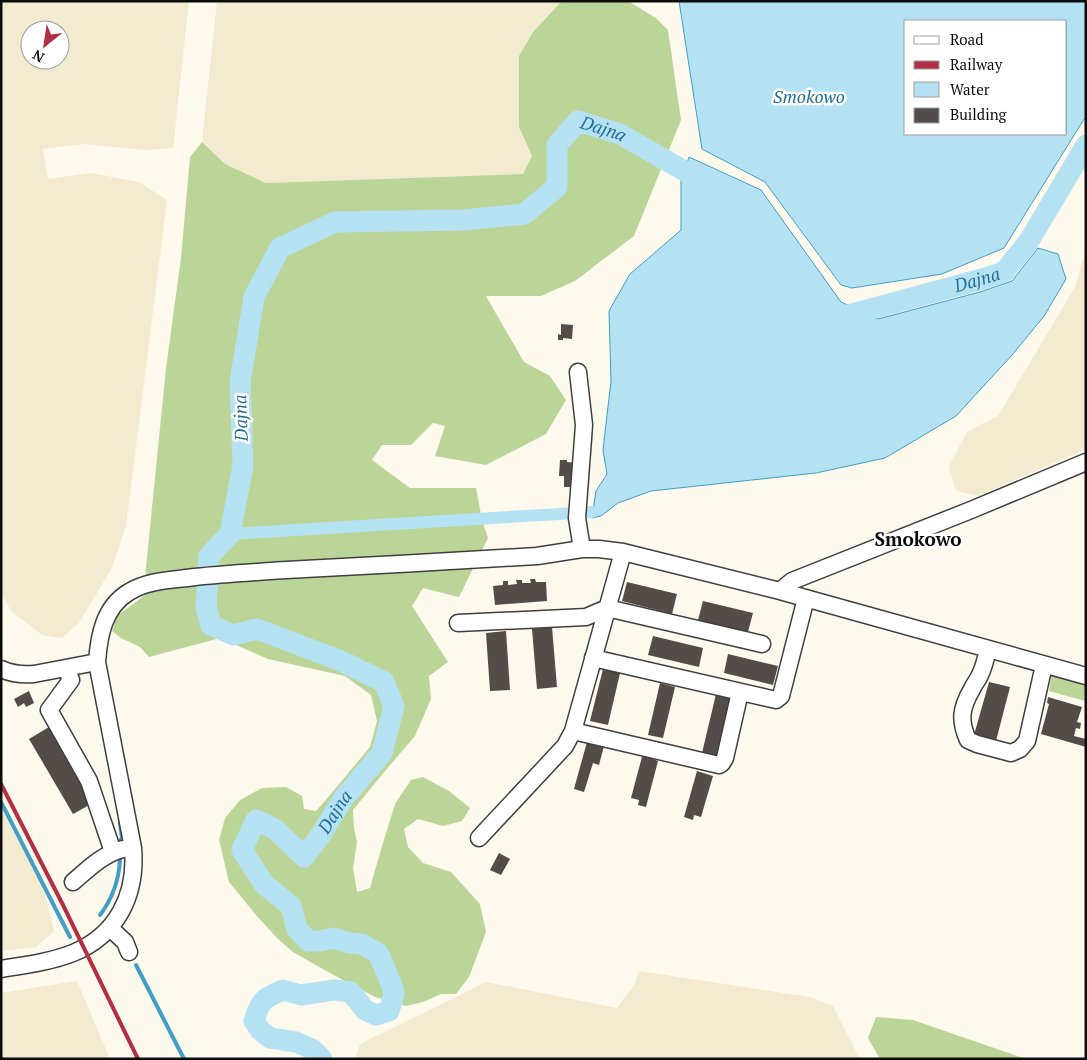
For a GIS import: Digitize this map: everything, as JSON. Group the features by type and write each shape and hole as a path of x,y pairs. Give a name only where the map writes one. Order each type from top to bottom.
{"street":[{"path":"578,372 584,425 577,518 582,549"},
{"path":"780,591 792,581 1086,462"},
{"path":"1,969 52,960 84,948 110,928 121,912 130,891 134,874 133,848 97,662 99,640 104,623 112,608 128,592 146,584 234,573 537,556 582,549 599,549 623,552 780,591 1086,676"},
{"path":"479,838 565,746 573,731 623,552"},
{"path":"593,658 776,700 781,696 806,598"},
{"path":"458,623 586,617 607,608 762,644"},
{"path":"988,649 985,663 965,701 962,711 964,732 968,740 977,744 1011,752 1020,749 1026,741 1044,665"},
{"path":"1,669 23,675 97,662"},
{"path":"66,668 71,680 49,710 89,781 113,852"},
{"path":"573,731 718,765 725,758 740,692"},
{"path":"73,882 113,852 133,848"},
{"path":"110,928 125,942 129,952"}],"shaded area":[{"path":"1,1 189,1 173,148 145,150 84,144 43,149 48,179 91,173 139,182 167,200 126,526 112,568 79,623 62,638 42,635 12,612 1,594"},
{"path":"217,1 562,1 556,7 519,127 532,156 523,174 266,183 225,164 202,142"},
{"path":"1086,249 1086,449 978,496 956,491 949,466 967,432 998,416 1075,287"},
{"path":"1,808 44,890 54,931 36,947 1,951"},
{"path":"639,971 810,997 833,1006 860,1059 355,1059 360,1044 486,982 617,1008 634,985"},
{"path":"77,981 110,1059 1,1059 1,993"}],"green space":[{"path":"562,1 628,1 656,18 668,30 681,120 634,236 575,281 541,296 486,296 524,362 550,376 566,400 546,434 486,465 435,456 445,426 433,423 411,445 382,445 372,460 410,488 476,488 482,520 488,538 459,597 423,588 412,606 448,662 429,676 431,699 415,736 353,810 357,842 353,868 357,892 370,888 395,804 411,780 423,777 449,791 470,808 462,821 443,826 418,819 404,829 408,847 423,863 451,872 480,904 486,932 469,977 456,994 441,994 423,1002 406,1006 375,997 293,952 277,938 229,882 219,840 225,818 240,800 262,788 286,787 302,796 304,809 316,811 370,747 377,721 371,695 345,676 268,659 220,638 149,657 140,647 121,638 112,631 117,616 145,595 146,567 166,368 181,258 190,157 202,142 225,164 266,183 523,174 532,156 519,127 519,56 533,32"},
{"path":"1052,674 1086,683 1086,703 1085,701 1049,691"},
{"path":"876,1017 913,1020 1026,1059 880,1059 868,1038"}],"water":[{"name":"Smokowo","path":"679,1 1086,1 1086,116 1004,248 942,274 852,288 841,285 765,182 702,149"},
{"path":"689,157 761,190 841,302 878,319 980,292 1012,281 1038,248 1058,254 1066,279 1044,316 1013,354 956,416 885,458 816,473 651,491 618,503 601,516 592,518 596,491 607,474 603,450 611,381 609,311 630,274 681,230 681,179"}],"building":[{"path":"561,324 573,325 572,339 563,338 563,340 558,340 558,334 561,335"},
{"path":"560,460 577,463 575,487 564,487 564,476 559,476"},
{"path":"530,579 535,579 536,582 546,582 547,601 495,605 493,586 503,585 503,581 508,581 508,585 517,584 516,580 522,580 522,583 531,583"},
{"path":"627,582 677,594 672,614 622,601"},
{"path":"703,601 753,613 748,632 698,620"},
{"path":"552,627 557,687 537,689 532,629"},
{"path":"506,631 510,690 490,691 486,633"},
{"path":"653,636 703,648 699,667 648,655"},
{"path":"728,654 778,666 773,685 724,673"},
{"path":"603,669 620,673 608,725 590,721"},
{"path":"989,682 1010,687 996,741 974,735"},
{"path":"660,683 675,687 663,738 648,735"},
{"path":"29,691 34,703 26,707 24,703 18,707 14,699"},
{"path":"716,694 732,698 718,756 702,753"},
{"path":"1048,697 1082,707 1077,722 1081,723 1080,729 1076,728 1074,736 1086,739 1086,747 1041,734 1049,704 1047,703"},
{"path":"49,727 93,803 73,814 29,739"},
{"path":"587,742 604,746 599,765 593,763 584,792 574,789"},
{"path":"643,753 651,755 650,758 658,761 646,807 638,805 639,800 631,798"},
{"path":"697,771 713,776 701,817 694,815 693,820 684,817"},
{"path":"499,853 510,859 501,875 490,870"}],"waterway":[{"name":"Dajna","path":"322,1059 312,1049 296,1042 270,1038 260,1030 254,1021 261,1004 271,995 283,990 301,995 334,990 351,992 365,1010 376,1015 389,1011 394,994 391,983 378,953 361,944 349,943 334,938 308,941 297,929 291,906 264,884 242,850 256,820 275,829 304,857 320,836 343,799 382,753 394,706 384,682 341,661 257,629 233,635 211,625 206,607 209,556 230,534 243,466 240,382 254,297 280,248 335,222 465,220 524,214 557,187 557,145 578,121 620,134 709,185"},
{"name":"Dajna","path":"835,312 841,317 1004,272 1029,241 1086,145"},
{"path":"230,534 592,512"},
{"path":"1,802 70,937"},
{"path":"119,842 122,838 120,823"},
{"path":"100,915 115,889 120,859"},
{"path":"136,965 184,1059"}],"railway":[{"path":"1,784 63,905 138,1059"}],"district":[{"name":"Smokowo","path":"918,539"}]}
